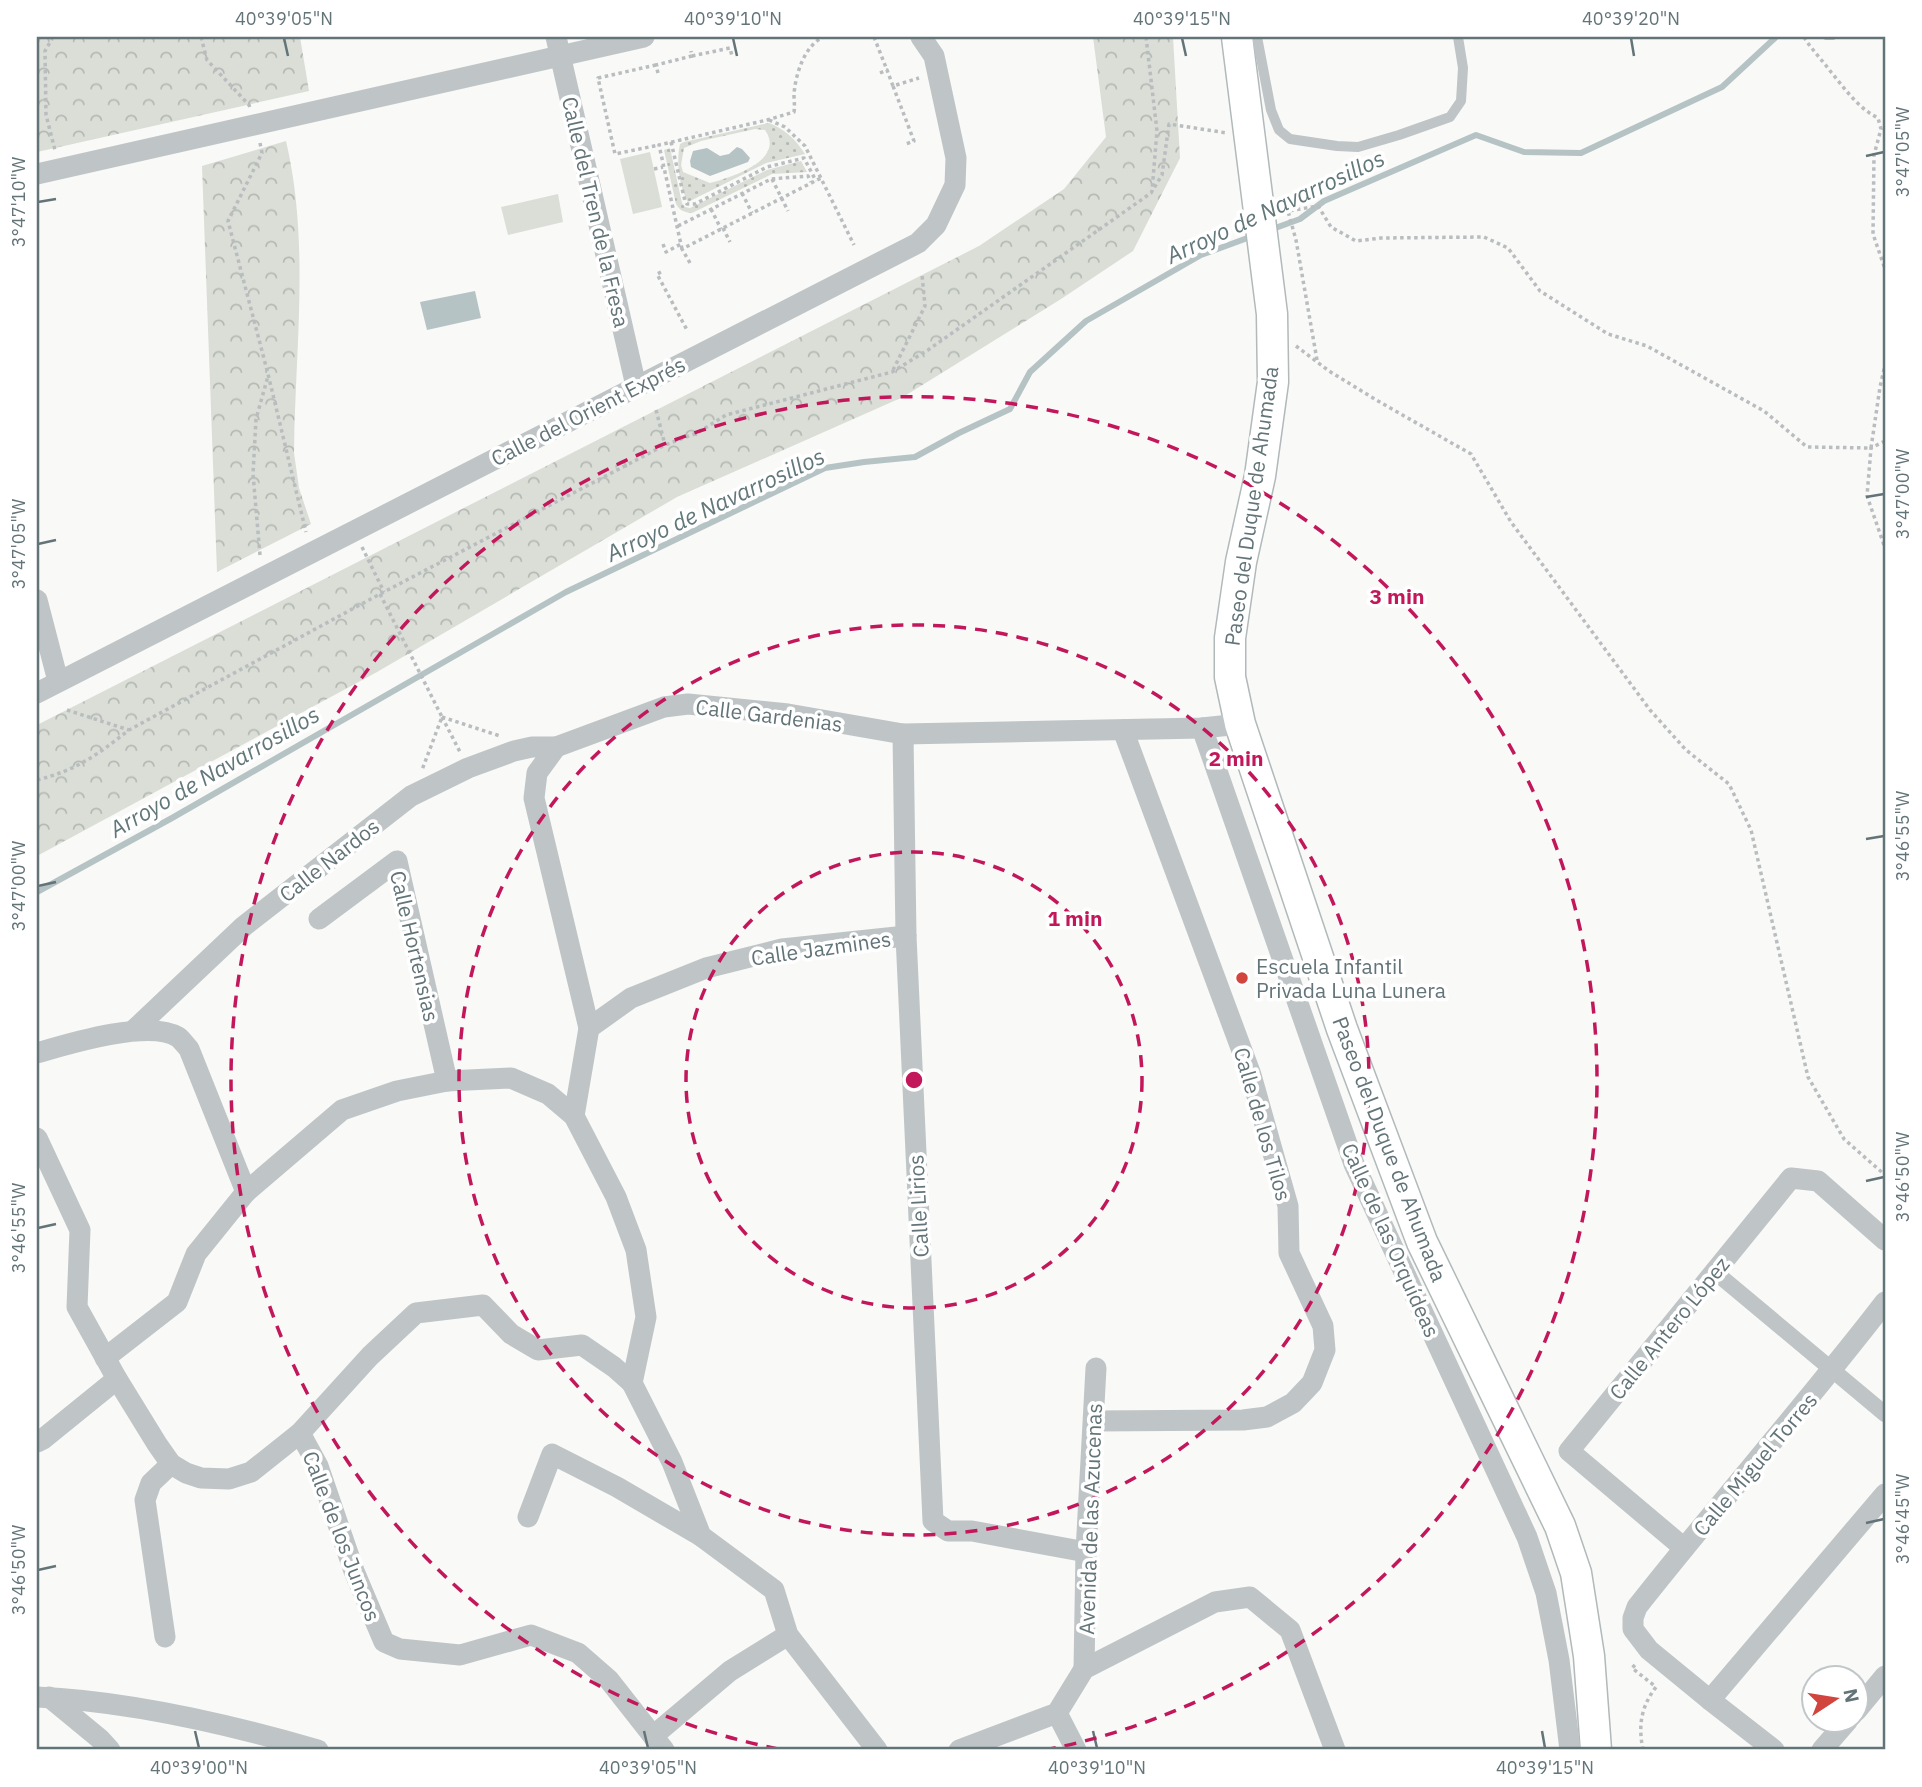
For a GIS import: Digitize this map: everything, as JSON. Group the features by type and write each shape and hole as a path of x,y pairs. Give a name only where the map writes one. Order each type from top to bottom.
{"main road":[{"name":"Paseo del Duque de Ahumada","path":"1237,37 1272,314 1273,382 1260,477 1241,562 1230,638 1230,677 1240,724 1342,1029 1422,1242 1560,1526 1576,1573 1589,1656 1596,1750"}],"street":[{"path":"37,174 256,124 558,46 644,37"},
{"name":"Calle del Orient Exprés","path":"37,693 918,243 936,225 955,186 956,158 934,56 921,37"},
{"name":"Calle del Tren de la Fresa","path":"558,46 636,386"},
{"path":"37,600 58,681"},
{"name":"Calle Gardenias","path":"555,747 664,707 688,704 788,714 903,734 1202,728 1240,724"},
{"name":"Calle de las Orquídeas","path":"1202,728 1354,1164 1535,1559 1546,1592 1559,1660 1570,1750"},
{"name":"Calle de los Tilos","path":"1094,1421 1242,1420 1267,1417 1293,1403 1312,1384 1325,1350 1323,1325 1289,1253 1288,1206 1251,1075 1123,730"},
{"name":"Calle Lirios","path":"903,734 906,936 933,1521 948,1531 972,1531 1086,1552"},
{"name":"Calle Nardos","path":"134,1030 244,926 411,796 468,768 514,751 532,747 555,747"},
{"path":"555,747 537,773 534,798 589,1028 574,1116"},
{"name":"Calle Hortensias","path":"319,919 397,861 446,1081"},
{"name":"Calle Jazmines","path":"589,1028 631,998 706,968 782,949 906,936"},
{"path":"37,1053 134,1030 158,1031 178,1037 189,1049 247,1192"},
{"path":"105,1358 177,1302 196,1254 247,1192 342,1110 397,1091 446,1081 511,1078 548,1094 574,1116 616,1197 635,1250 646,1317 632,1383"},
{"path":"37,1138 80,1230 77,1307 117,1379 171,1464 201,1478 229,1479 251,1472 300,1433 370,1356 416,1313 483,1305 511,1334 538,1350 582,1345 632,1383 672,1462 701,1536"},
{"name":"Calle Antero López","path":"1684,1548 1569,1451 1791,1178 1818,1181 1885,1240"},
{"path":"1715,1272 1885,1414"},
{"name":"Calle Miguel Torres","path":"1649,1650 1633,1629 1637,1607 1833,1370 1885,1302"},
{"name":"Avenida de las Azucenas","path":"1084,1670 1086,1552 1096,1368"},
{"path":"37,1442 117,1379"},
{"name":"Calle de los Juncos","path":"300,1433 318,1466 354,1571 384,1642 400,1649 460,1655 531,1635 578,1653 609,1680 659,1743"},
{"path":"528,1517 552,1454 617,1487 701,1536 774,1590 788,1634 877,1750"},
{"path":"165,1637 145,1500 151,1483 171,1464"},
{"path":"1710,1700 1885,1494"},
{"path":"959,1750 1057,1713 1084,1670 1215,1602 1250,1597 1290,1630 1335,1750"},
{"path":"659,1743 730,1671 788,1634"},
{"path":"1649,1650 1774,1750"},
{"path":"1870,1694 1885,1676"},
{"path":"43,1697 110,1704 193,1718 318,1750"},
{"path":"43,1697 105,1745"},
{"path":"105,1745 98,1721 110,1704"},
{"path":"1057,1713 1076,1750"},
{"path":"1822,1750 1836,1734"}],"lane":[{"path":"1257,37 1271,110 1279,130 1290,139 1358,147 1450,117 1461,101 1463,68 1458,37"}],"path":[{"path":"53,37 45,51 46,115 59,169"},
{"path":"201,37 207,60 249,105 256,124 262,153 228,221 306,533"},
{"path":"732,56 730,48 692,54 598,78 615,154 794,112 794,93 803,60 811,45 824,37"},
{"path":"874,37 914,141 906,144"},
{"path":"1146,37 1157,131 1151,193"},
{"path":"1804,37 1845,90 1866,112 1878,118 1881,129 1874,155 1873,234 1885,269"},
{"path":"656,65 658,73"},
{"path":"880,73 887,70"},
{"path":"893,86 937,72"},
{"path":"767,120 780,123 805,146 854,245"},
{"path":"37,780 59,775 96,756 128,730 665,445 698,433 726,415 892,372 1151,193 1162,175 1169,124 1251,138"},
{"path":"671,142 687,204 695,204 767,167 804,158 814,181"},
{"path":"659,145 682,246 690,263"},
{"path":"654,169 663,167"},
{"path":"678,226 771,179 808,176 814,181"},
{"path":"663,244 666,252 682,246 722,229 821,178"},
{"path":"771,179 788,211"},
{"path":"742,194 752,213"},
{"path":"1317,362 1296,240 1288,211 1318,206 1331,227 1356,241 1381,238 1485,237 1508,248 1540,291 1608,334 1647,346 1764,411 1807,447 1871,448 1885,442"},
{"path":"711,209 730,242"},
{"path":"661,272 657,274 687,330"},
{"path":"892,372 925,306 922,275"},
{"path":"1295,334 1296,347 1317,362 1377,401 1471,454 1511,522 1650,710 1686,750 1729,784 1751,830 1808,1077 1844,1139 1885,1175"},
{"path":"1885,365 1871,448 1867,496 1885,548"},
{"path":"260,555 253,474 256,419 268,374"},
{"path":"656,410 665,445"},
{"path":"354,530 468,768"},
{"path":"67,710 128,730"},
{"path":"442,717 532,747"},
{"path":"411,796 442,717"},
{"path":"1643,1750 1640,1736 1642,1718 1646,1700 1656,1687 1632,1668 1649,1650"}],"green space":[{"path":"37,37 300,37 309,91 37,152"},
{"path":"1093,37 1173,37 1180,158 1133,251 903,397 677,497 377,672 37,856 37,725 979,246 1064,189 1106,137"},
{"path":"769,123 790,135 805,154 766,163 688,202 682,189 678,166 680,144","holes":["755,129 765,130 770,141 768,150 754,166 743,172 710,183 683,172 681,165 684,148 701,141"]},
{"path":"286,141 298,218 299,257 294,453 299,488 311,524 217,572 202,166"},
{"path":"670,148 682,203 690,208 767,170 801,161 807,172 772,174 689,213 676,204 664,150"},
{"path":"650,152 662,207 633,214 620,159"},
{"path":"558,194 563,222 508,235 501,207"}],"shaded area":[{"path":"737,147 750,158 748,162 710,176 691,167 693,151 707,148 720,156 729,154"},
{"path":"475,291 481,318 427,330 420,302"}],"waterway":[{"name":"Arroyo de Navarrosillos","path":"1270,230 1300,219 1324,201 1476,135 1524,152 1581,153 1722,87 1776,37"},
{"name":"Arroyo de Navarrosillos","path":"1826,37 1833,37"},
{"name":"Arroyo de Navarrosillos","path":"37,892 172,818 566,592 825,468 915,457 1010,409 1030,372 1086,321 1201,255 1253,236"}],"place":[{"name":"Escuela Infantil Privada Luna Lunera","path":"1242,978"}]}
